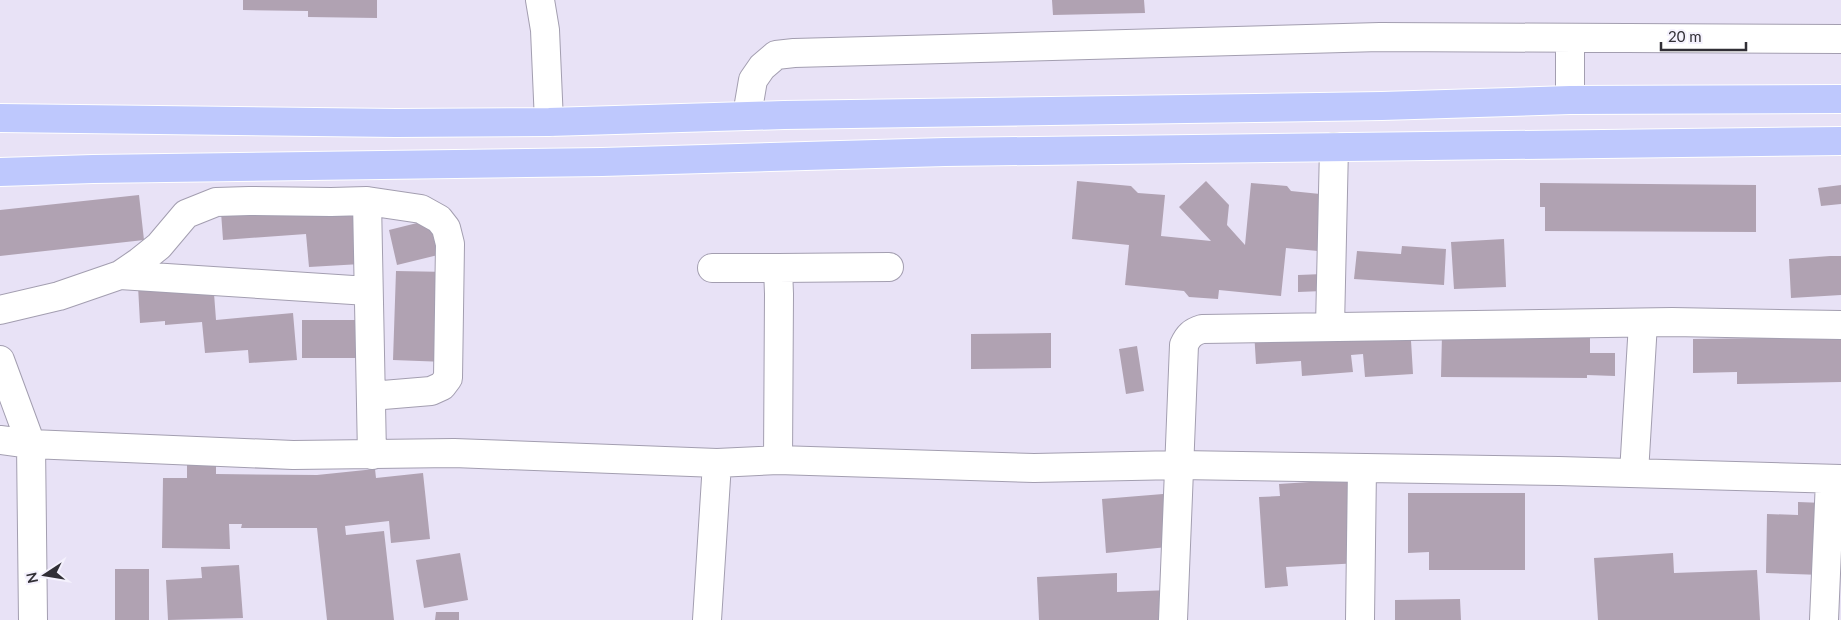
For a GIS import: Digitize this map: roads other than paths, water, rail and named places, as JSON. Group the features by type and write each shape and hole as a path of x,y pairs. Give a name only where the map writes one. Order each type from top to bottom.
{"highway":[{"path":"0,118 396,123 549,122 747,116 1382,106 1570,100 1841,99"},
{"path":"0,172 602,162 955,152 1841,141"}],"street":[{"path":"540,0 545,30 549,122"},
{"path":"747,116 753,80 762,66 776,55 794,53 1380,37 1841,39"},
{"path":"1570,38 1570,100"},
{"path":"1330,327 1334,147"},
{"path":"367,201 372,455"},
{"path":"0,310 59,296 120,275 158,246 186,214 216,202 367,201 421,209 439,219 446,228 450,244 448,378 442,386 431,391 371,396"},
{"path":"712,268 889,266"},
{"path":"778,268 778,460"},
{"path":"120,275 368,291"},
{"path":"1634,474 1643,323"},
{"path":"1173,620 1184,345 1194,331 1202,329 1643,323 1841,325"},
{"path":"0,360 31,444 33,620"},
{"path":"0,440 31,444 293,455 454,453 717,462 778,460 1034,468 1180,465 1835,479 1824,620"},
{"path":"707,620 717,462"},
{"path":"1360,620 1362,468"}]}
